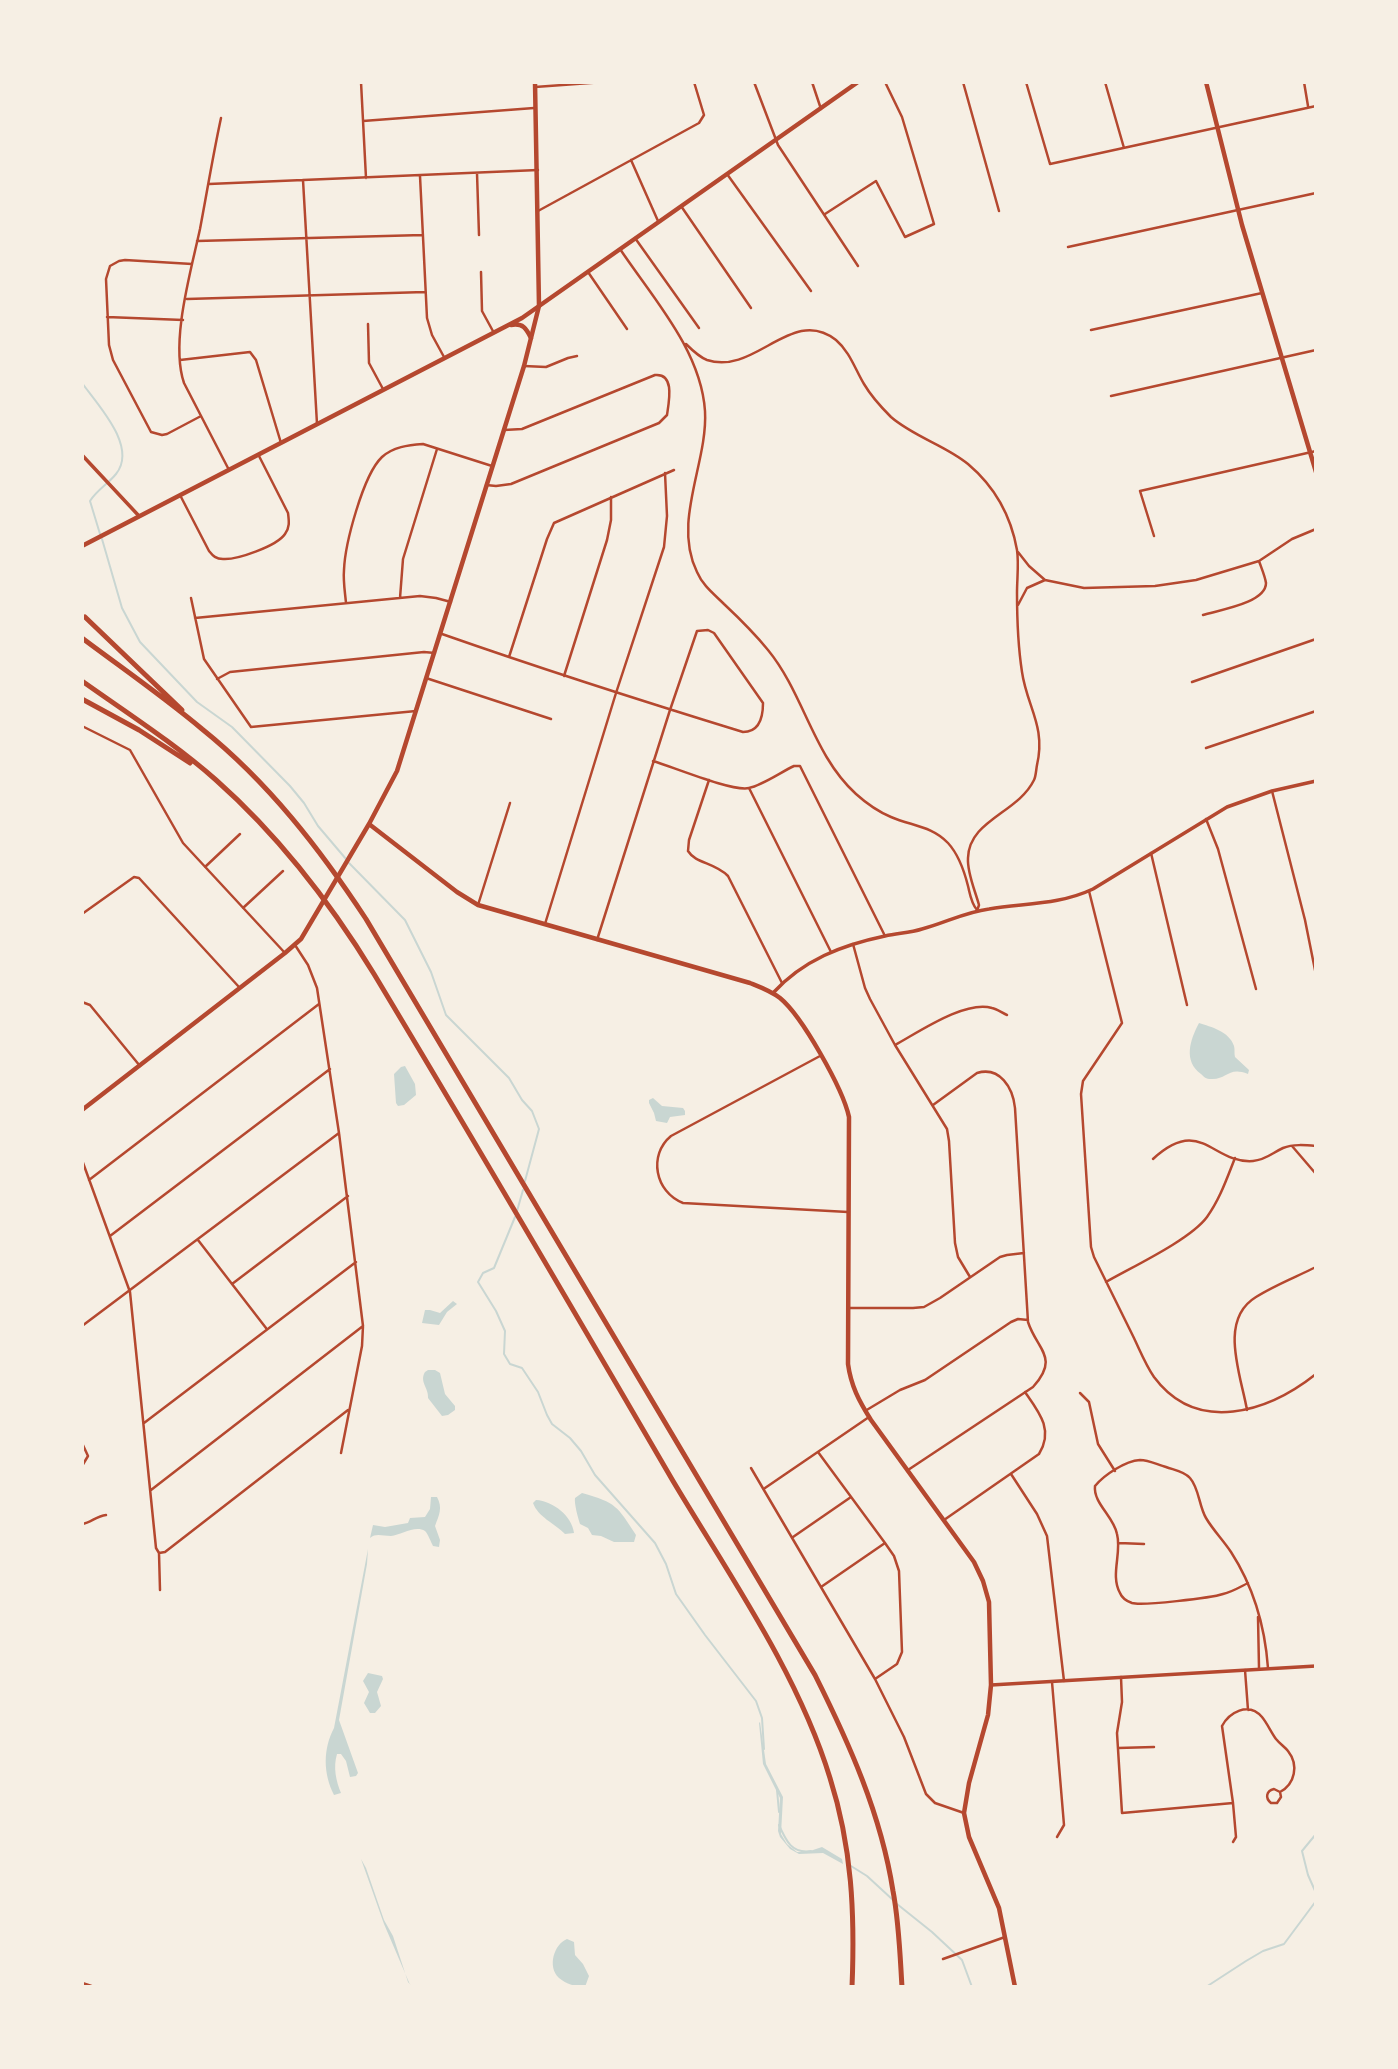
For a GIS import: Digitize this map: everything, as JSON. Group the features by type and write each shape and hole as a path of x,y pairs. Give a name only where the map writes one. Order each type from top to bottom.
{"highway":[{"path":"85,617 268,791 327,861 379,939 815,1675 845,1735 885,1853 894,1891 902,1987"},
{"path":"82,638 202,729"},
{"path":"82,681 156,733 213,778 267,830 313,884 374,974 517,1216 801,1700 830,1778 848,1851 854,1951 852,1987"},
{"path":"82,699 139,730 213,778"},
{"path":"82,1984 91,1987"}],"main road":[{"path":"82,547 507,326 858,82"},
{"path":"1206,82 1238,211 1281,358 1313,452 1316,472"},
{"path":"82,1110 295,945 306,933 397,771 524,366 539,306 535,85"},
{"path":"507,326 524,326 531,338"},
{"path":"369,824 478,905 747,982 773,993 798,1018 820,1056 842,1096 849,1117 848,1364 851,1384 858,1401 979,1571 987,1592 990,1614 988,1715 969,1783 964,1813 969,1837 999,1908 1015,1987"}],"street":[{"path":"361,82 366,178"},
{"path":"535,85 604,82"},
{"path":"538,211 702,120 703,107 694,82"},
{"path":"754,82 775,140 859,265"},
{"path":"812,82 821,108"},
{"path":"825,214 876,181 905,237 934,224 902,117 885,82"},
{"path":"963,82 999,211"},
{"path":"1026,82 1050,164 1316,106"},
{"path":"1105,82 1124,148"},
{"path":"1304,82 1309,108"},
{"path":"363,121 535,108"},
{"path":"221,118 179,346 184,383 229,470"},
{"path":"631,160 658,222"},
{"path":"209,184 538,170"},
{"path":"477,173 478,236"},
{"path":"727,174 811,290"},
{"path":"420,176 429,326 444,357"},
{"path":"303,180 317,424"},
{"path":"1068,247 1316,193"},
{"path":"681,206 751,308"},
{"path":"197,241 423,235"},
{"path":"635,239 699,328"},
{"path":"620,249 686,344 701,357 723,362 752,355 789,334 805,330 834,338 847,352 877,403 908,430 967,463 992,488 1006,513 1017,551 1017,608 1022,674 1037,720 1040,752 1034,779 1023,797 986,823 974,837 967,861 979,905 977,911"},
{"path":"193,264 125,260 110,266 106,279 107,317 110,353 151,432 167,434 201,416"},
{"path":"481,272 482,311 494,333"},
{"path":"587,272 627,329"},
{"path":"186,299 425,292"},
{"path":"1091,330 1262,293"},
{"path":"107,317 183,320"},
{"path":"368,324 369,363 383,389"},
{"path":"686,344 705,409 704,434 689,515 689,539 696,571 710,591 772,654 787,678 823,751 843,781 888,817 928,828 950,846 964,871 973,906 977,911"},
{"path":"1111,396 1316,350"},
{"path":"180,360 250,352 256,360 281,443"},
{"path":"524,366 546,368 577,356"},
{"path":"486,485 511,484 666,418 669,388 667,379 661,374 654,375 522,429 504,430"},
{"path":"346,603 344,570 347,548 370,472 380,459 398,448 423,444 492,466"},
{"path":"400,598 403,559 437,449"},
{"path":"1154,536 1140,491 1313,452"},
{"path":"82,455 139,516"},
{"path":"180,495 209,551 215,557 231,559 261,549 282,538 288,531 289,522 288,513 258,455"},
{"path":"509,658 554,523 674,470"},
{"path":"545,925 664,547 667,516 665,473"},
{"path":"564,676 607,540 611,520 611,497"},
{"path":"1017,551 1045,580 1084,588 1155,586 1196,580 1259,561 1292,539 1316,529"},
{"path":"1202,615 1256,599 1264,592 1266,582 1259,561"},
{"path":"1017,608 1027,588 1045,580"},
{"path":"195,618 429,596 451,602"},
{"path":"191,598 204,659 251,727 416,711"},
{"path":"442,634 616,693 670,710 743,732 756,728 762,717 763,703 715,634 708,630 698,631 670,710 653,761 597,940"},
{"path":"1192,682 1316,639"},
{"path":"216,679 230,672 435,653"},
{"path":"426,678 551,719"},
{"path":"1206,748 1316,711"},
{"path":"82,726 131,750 180,839 285,953"},
{"path":"653,761 741,788 749,788 794,766 800,766 885,936"},
{"path":"709,780 689,840 688,851 694,859 719,868 729,878 782,983"},
{"path":"773,993 802,967 853,944 922,929 977,911 1058,901 1089,891 1227,807 1272,791 1316,781"},
{"path":"749,788 831,952"},
{"path":"1272,791 1309,934 1316,975"},
{"path":"478,905 510,803"},
{"path":"1206,819 1218,849 1256,989"},
{"path":"205,867 240,834"},
{"path":"1151,853 1187,1005"},
{"path":"243,908 283,871"},
{"path":"82,914 134,877 139,878 240,988"},
{"path":"1089,891 1122,1023 1083,1081 1081,1094 1091,1247 1094,1257 1149,1369 1166,1390 1181,1401 1207,1411 1225,1413 1247,1410 1288,1394 1316,1374"},
{"path":"853,944 865,988 895,1045 947,1129 955,1243 958,1257 970,1277"},
{"path":"295,945 313,977 319,1004 348,1196 363,1325 362,1346 341,1453"},
{"path":"82,1002 90,1005 140,1066"},
{"path":"89,1180 319,1004"},
{"path":"895,1045 972,1008 991,1007 1007,1015"},
{"path":"820,1056 671,1136 659,1154 659,1178 665,1192 683,1203 848,1212"},
{"path":"110,1236 330,1069"},
{"path":"908,1470 1025,1392 1039,1380 1044,1371 1043,1348 1029,1327 1028,1320 1014,1098 1001,1077 993,1072 980,1072 933,1105"},
{"path":"82,1326 339,1133"},
{"path":"1153,1159 1168,1146 1188,1141 1201,1142 1235,1158 1256,1161 1269,1157 1286,1146 1316,1146"},
{"path":"1292,1146 1316,1174"},
{"path":"1106,1282 1179,1241 1205,1220 1217,1201 1235,1158"},
{"path":"82,1160 130,1291 156,1548 159,1553 160,1590"},
{"path":"232,1284 348,1196"},
{"path":"198,1240 267,1329"},
{"path":"848,1308 924,1307 1000,1258 1024,1253"},
{"path":"144,1424 356,1262"},
{"path":"1247,1410 1235,1347 1235,1327 1240,1313 1254,1298 1316,1267"},
{"path":"865,1411 900,1390 925,1380 1011,1322 1018,1319 1028,1320"},
{"path":"151,1490 363,1325"},
{"path":"944,1520 1043,1449 1046,1433 1042,1416 1025,1392"},
{"path":"1080,1393 1089,1402 1098,1444 1115,1471"},
{"path":"159,1553 164,1552 348,1410"},
{"path":"764,1488 869,1416"},
{"path":"82,1443 88,1456 82,1466"},
{"path":"818,1452 894,1556 899,1570 902,1652 897,1664 875,1679"},
{"path":"1248,1583 1215,1596 1140,1604 1123,1598 1117,1586 1119,1543 1115,1527 1094,1491 1097,1483 1126,1464 1140,1460 1181,1472 1193,1482 1200,1508 1229,1548 1248,1583 1264,1635 1268,1668"},
{"path":"751,1468 875,1679 904,1737 929,1799 964,1813"},
{"path":"1011,1474 1037,1514 1047,1536 1064,1681"},
{"path":"793,1537 851,1497"},
{"path":"82,1524 106,1515"},
{"path":"821,1587 885,1543"},
{"path":"1119,1543 1144,1544"},
{"path":"1258,1614 1259,1668"},
{"path":"990,1685 1316,1666"},
{"path":"1245,1670 1248,1710"},
{"path":"1121,1677 1118,1748 1122,1813 1233,1803"},
{"path":"1052,1682 1064,1825 1057,1837"},
{"path":"1234,1842 1236,1837 1233,1803 1222,1726 1235,1712 1256,1712 1292,1758 1295,1769 1293,1779 1280,1793"},
{"path":"1118,1748 1154,1746"},
{"path":"1271,1790 1280,1793 1281,1797 1277,1803 1267,1799 1271,1790"},
{"path":"943,1959 1005,1937"}],"shaded area":[{"path":"1199,1023 1219,1030 1232,1041 1235,1057 1249,1070 1248,1074 1232,1072 1221,1078 1209,1079 1195,1069 1190,1050"},
{"path":"405,1066 415,1084 416,1095 404,1105 398,1106 394,1074"},
{"path":"653,1098 662,1106 683,1108 685,1115 670,1117 667,1123 656,1121 649,1103"},
{"path":"453,1301 457,1304 447,1312 439,1325 422,1323 425,1310 440,1313"},
{"path":"428,1370 440,1373 445,1394 455,1406 455,1410 448,1415 442,1416 428,1398 423,1376"},
{"path":"582,1493 615,1507 636,1535 634,1542 614,1542 592,1535 588,1528 580,1524 575,1498"},
{"path":"431,1497 437,1497 440,1505 435,1526 440,1540 439,1547 433,1546 426,1532 421,1529 370,1538 373,1525 385,1527 408,1523 410,1518 425,1517 430,1509"},
{"path":"536,1500 561,1510 570,1521 574,1533 565,1534 542,1516 533,1503"},
{"path":"368,1549 339,1720 358,1773 350,1777 346,1761 341,1754 337,1754 336,1774 341,1793 334,1795 326,1770 326,1753 334,1728"},
{"path":"368,1673 382,1676 383,1679 377,1692 381,1706 375,1713 370,1713 364,1703 369,1692 363,1681"},
{"path":"760,1722 766,1764 783,1797 781,1834 787,1844 797,1852 822,1847 842,1859 843,1864 823,1853 799,1854 790,1849 780,1837 780,1798 763,1764"},
{"path":"361,1859 384,1920 393,1936 405,1974 384,1924"},
{"path":"567,1939 574,1942 575,1955 589,1976 585,1987 575,1986 559,1978 553,1968 556,1951"}],"waterway":[{"path":"82,383 106,414 122,451 122,463 116,474 90,501 100,534"},
{"path":"102,539 122,608 140,642 197,702 232,727 290,786 318,826 346,859"},
{"path":"349,863 405,920 431,972 446,1015 509,1078 532,1111 539,1129 525,1181"},
{"path":"517,1211 523,1190"},
{"path":"515,1217 494,1268 483,1273 478,1282 505,1331 504,1354 510,1364 522,1368 538,1392 552,1424 570,1438 595,1475 655,1543 666,1564 676,1594 756,1701 762,1718 764,1749"},
{"path":"777,1790 779,1812"},
{"path":"779,1825 794,1848 811,1851"},
{"path":"1316,1834 1302,1851 1316,1893"},
{"path":"851,1866 867,1876 893,1900"},
{"path":"1206,1987 1263,1951 1284,1944 1316,1901"},
{"path":"897,1904 962,1960 972,1987"}]}
